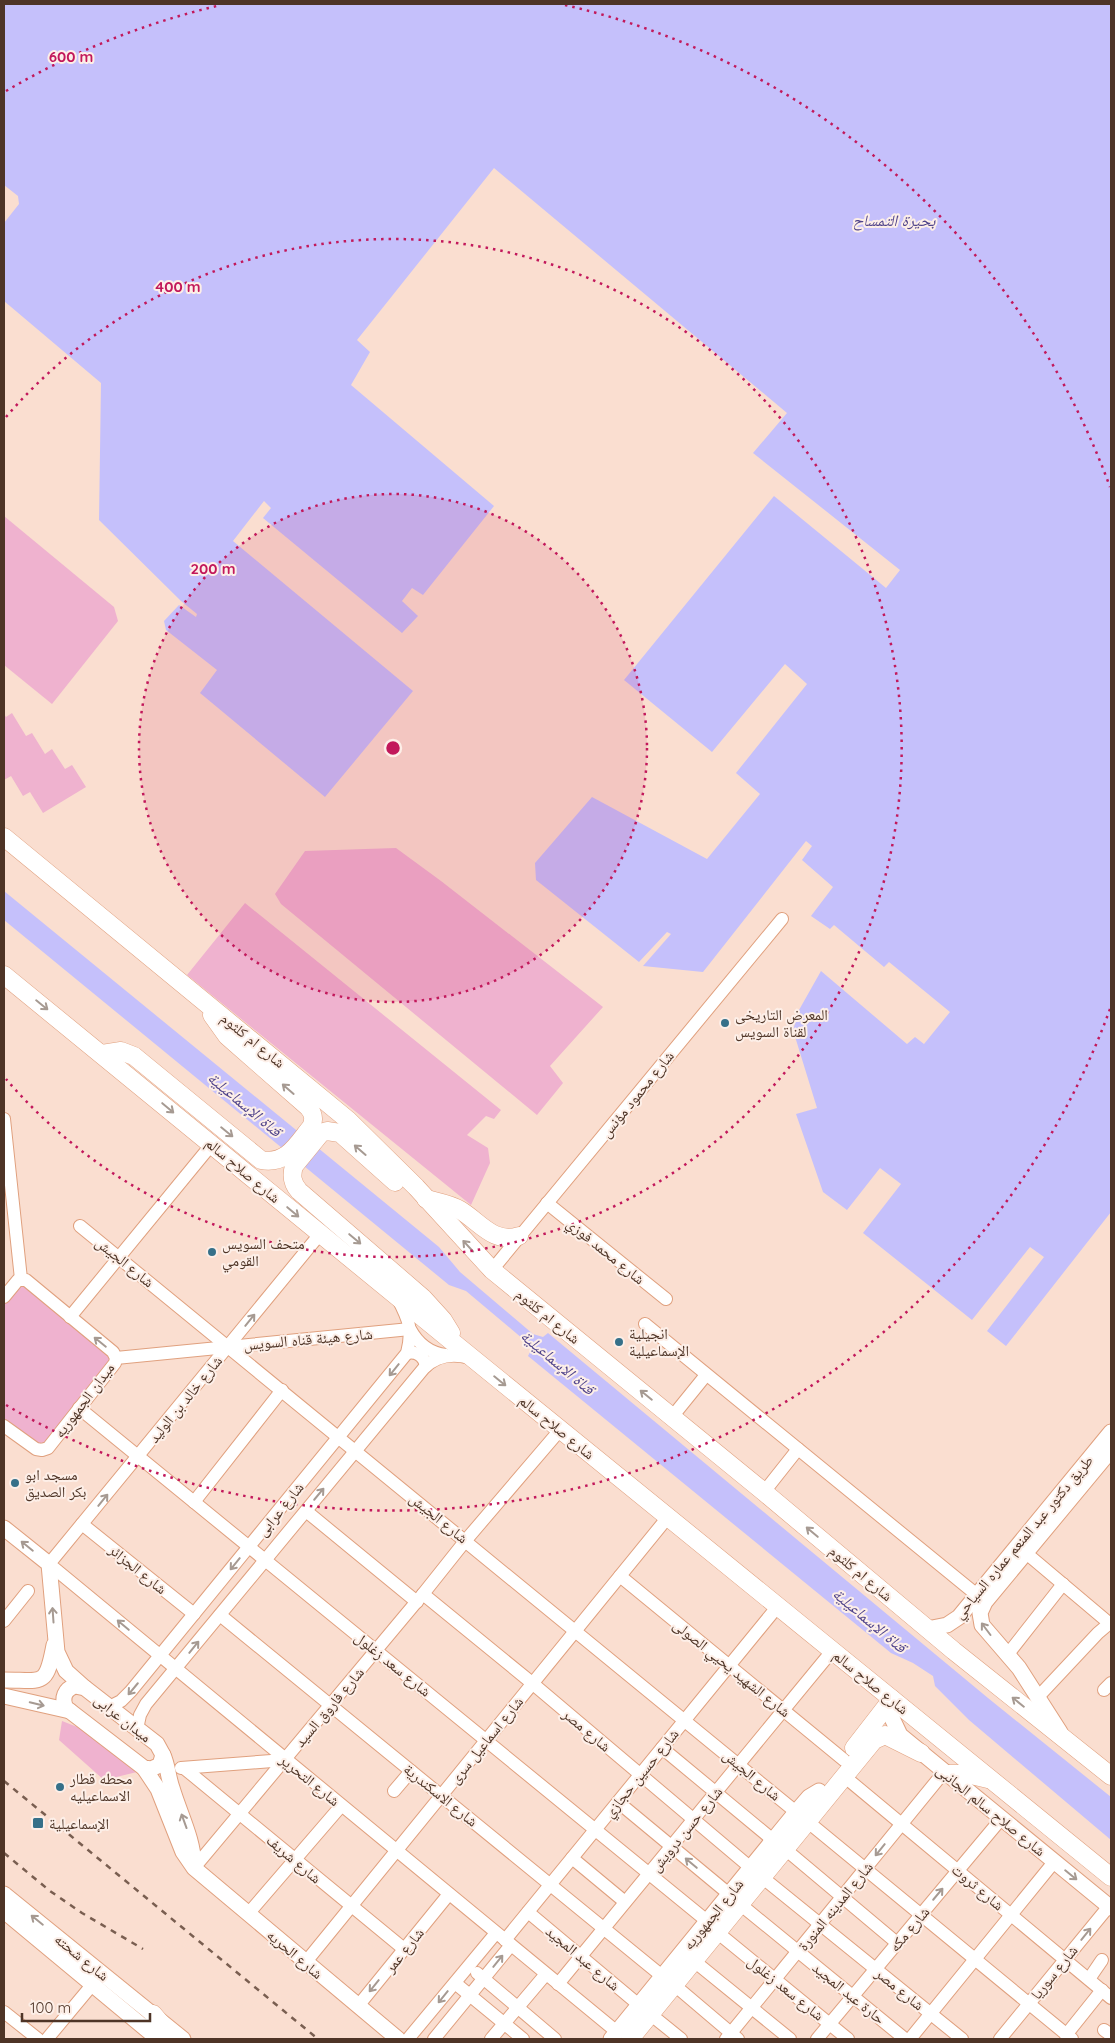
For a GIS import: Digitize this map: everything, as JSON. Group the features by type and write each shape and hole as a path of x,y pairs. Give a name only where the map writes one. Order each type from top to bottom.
{"highway":[{"name":"شارع ام كلثوم","path":"4,837 348,1120 426,1199 492,1270 764,1492 927,1629 1111,1776"},
{"name":"شارع صلاح سالم","path":"6,980 102,1054 396,1295 460,1354 560,1430 1111,1877"},
{"path":"207,1003 227,1036 308,1107 316,1130"},
{"path":"102,1054 121,1051 134,1056 261,1160 290,1162"},
{"path":"316,1130 290,1162 292,1179 298,1191 423,1298 443,1320 460,1354"},
{"path":"316,1130 340,1133 399,1186 412,1195 443,1203 460,1210 498,1237 512,1238 519,1236"},
{"name":"شارع الجمهوريه","path":"619,2037 844,1768 892,1699"},
{"name":"شارع الجمهوريه","path":"844,1768 881,1736 885,1736 921,1753"},
{"path":"946,1773 967,1774 994,1782"},
{"path":"153,2014 174,2039"}],"main road":[{"name":"طريق دكتور عبد المنعم عماره السياحي","path":"927,1629 941,1627 954,1622 1111,1432"},
{"name":"طريق دكتور عبد المنعم عماره السياحي","path":"1064,1740 1038,1697 1008,1654 985,1629 980,1613 985,1602 1111,1450"},
{"name":"شارع التحرير","path":"4,1528 49,1564"},
{"path":"49,1564 55,1641 60,1662 66,1671 84,1688"},
{"path":"4,1680 32,1682 44,1678 50,1667 55,1641"},
{"name":"ميدان عرابى","path":"75,1686 84,1688 109,1707 157,1744 166,1762 162,1762 157,1767 151,1769 144,1768 66,1708 63,1699 67,1690 75,1686"},
{"path":"4,1696 70,1711"},
{"name":"شارع صلاح سالم الجانبى","path":"892,1699 892,1716 900,1735 1110,1907"},
{"path":"166,1762 172,1788 192,1846 194,1868"},
{"name":"شارع الحريه","path":"144,1768 158,1789 183,1852 194,1868 398,2039"},
{"name":"شارع الجمهوريه","path":"619,2037 639,2005 796,1812 809,1797 823,1794 827,1809 746,1910 637,2039"},
{"name":"شارع شحته","path":"6,1904 92,1985 158,2039"},
{"name":"شارع شحته","path":"6,1904 153,2014 183,2039"}],"street":[{"name":"شارع محمود مؤنس","path":"492,1270 782,919"},
{"path":"4,1119 7,1185 21,1279 4,1297"},
{"path":"70,1318 212,1144"},
{"name":"شارع محمد فوزي","path":"547,1203 666,1299"},
{"name":"شارع الجيش","path":"80,1226 576,1630 796,1812"},
{"name":"شارع خالد بن الوليد","path":"49,1564 320,1234"},
{"name":"ميدان الجمهوريه","path":"4,1426 36,1449 48,1448 115,1363 116,1358 113,1352 26,1280 21,1279"},
{"path":"396,1295 410,1329 422,1345 433,1352 460,1354"},
{"path":"645,1324 977,1595"},
{"path":"410,1329 411,1338 407,1354 420,1355 424,1359 426,1366"},
{"name":"شارع هيئة قناه السويس","path":"116,1358 410,1329"},
{"name":"شارع عرابى","path":"109,1707 127,1696 407,1354"},
{"name":"شارع عرابى","path":"137,1729 140,1715 146,1704 426,1366 438,1358 460,1354"},
{"path":"672,1417 706,1375"},
{"path":"194,1502 282,1390"},
{"name":"شارع سعد زغلول","path":"79,1408 707,1921"},
{"name":"شارع فاروق السيد","path":"194,1868 331,1706 466,1540 560,1430"},
{"path":"764,1492 798,1449"},
{"name":"شارع مصر","path":"306,1511 532,1683 751,1868"},
{"name":"شارع اسماعيل سرى","path":"305,1963 668,1517"},
{"name":"شارع الجزائر","path":"82,1524 194,1614"},
{"path":"1026,1553 1110,1623 1038,1697"},
{"name":"شارع التحرير","path":"49,1564 504,1939 619,2037"},
{"name":"شارع الشهيد يحيي الصولى","path":"620,1576 783,1710 844,1768"},
{"path":"1008,1654 1063,1584"},
{"path":"4,1619 28,1591"},
{"name":"شارع حسين حجازي","path":"408,2039 468,1966 504,1939 528,1912 778,1606"},
{"name":"شارع الاسكندرية","path":"220,1615 662,1976"},
{"name":"شارع حسن درويش","path":"558,1984 832,1651"},
{"path":"662,1748 773,1840"},
{"path":"166,1762 184,1768 285,1760"},
{"name":"شارع شريف","path":"184,1768 404,1949"},
{"name":"شارع ثروت","path":"844,1768 902,1824 1107,1994"},
{"path":"394,1791 411,1771"},
{"name":"شارع المدينه المنورة","path":"732,2037 775,1979 946,1773"},
{"path":"618,1802 729,1894"},
{"path":"248,1914 341,1806"},
{"name":"شارع مكه","path":"817,2039 1001,1818"},
{"path":"813,1826 1069,2037 1107,1994"},
{"path":"791,1854 897,1943"},
{"path":"572,1858 625,1902"},
{"path":"910,2039 1054,1862"},
{"name":"شارع مصر","path":"768,1882 962,2039"},
{"name":"شارع عمر","path":"358,2006 449,1894"},
{"name":"شارع سوريا","path":"1005,2037 1065,1959 1110,1907"},
{"name":"حارة عبد المجيد","path":"746,1910 905,2039"},
{"name":"شارع عبد المجيد","path":"528,1912 639,2005"},
{"name":"شارع سعد زغلول","path":"723,1937 848,2039"},
{"name":"شارع حسين حجازي","path":"434,2039 483,1978 504,1939"},
{"path":"1089,1979 1102,1960"},
{"path":"699,1965 790,2039"},
{"path":"468,1966 555,2039"},
{"path":"492,2039 546,1974"},
{"path":"455,1983 523,2039"},
{"path":"46,2039 92,1985"},
{"path":"679,1989 732,2037"},
{"path":"4,2012 38,2039"},
{"path":"655,2018 681,2039"}],"shaded area":[{"path":"4,516 114,607 118,621 52,704 4,665"},
{"path":"12,713 26,736 32,733 45,754 52,749 65,769 72,765 86,787 43,813 30,792 23,796 11,776 4,780 4,714 6,717"},
{"path":"396,848 603,1007 550,1066 563,1083 537,1115 281,904 275,894 305,851"},
{"path":"245,903 501,1110 494,1119 486,1116 467,1135 488,1148 490,1163 471,1205 187,975"},
{"path":"20,1282 114,1357 40,1451 4,1422 4,1303"},
{"path":"62,1721 85,1730 137,1772 104,1780 59,1740"}],"water":[{"name":"بحيرة التمساح","path":"4,4 1111,4 1111,1212 1006,1346 987,1331 1044,1257 1030,1247 972,1320 863,1233 901,1184 880,1168 847,1210 823,1192 796,1114 817,1108 793,1030 799,1010 821,971 907,1044 915,1037 924,1044 950,1012 889,962 884,967 834,925 830,929 811,916 833,887 802,860 812,846 806,841 703,972 643,966 671,934 667,932 639,962 536,880 535,863 592,797 707,859 760,794 736,773 807,684 785,664 712,752 624,680 774,496 886,588 900,570 753,453 787,413 494,168 357,340 370,352 351,385 494,506 423,595 412,588 402,601 418,616 402,633 263,518 271,508 264,501 233,541 413,691 325,797 200,693 217,670 166,630 164,621 179,605 196,617 197,614 181,601 99,520 101,383 4,301 4,223 19,204 18,196 4,185"},
{"name":"قناة الإسماعيلية","path":"4,891 439,1247 460,1272 533,1334 543,1337 548,1333 988,1698 1111,1797 1111,1840 969,1720 935,1686 933,1676 913,1663 891,1653 528,1356 531,1350 523,1339 466,1291 449,1285 4,920"}],"railway":[{"path":"4,1781 318,2039"},
{"path":"4,1853 50,1891 82,1913 143,1949"}],"place":[{"name":"المعرض التاريخى لقناة السويس","path":"725,1023"},
{"name":"متحف السويس القومي","path":"212,1252"},
{"name":"انجيلية الإسماعيلية","path":"619,1342"},
{"name":"مسجد ابو بكر الصديق","path":"15,1483"},
{"name":"محطه قطار الاسماعيليه","path":"60,1787"},
{"name":"الإسماعيلية","path":"38,1823"}]}
